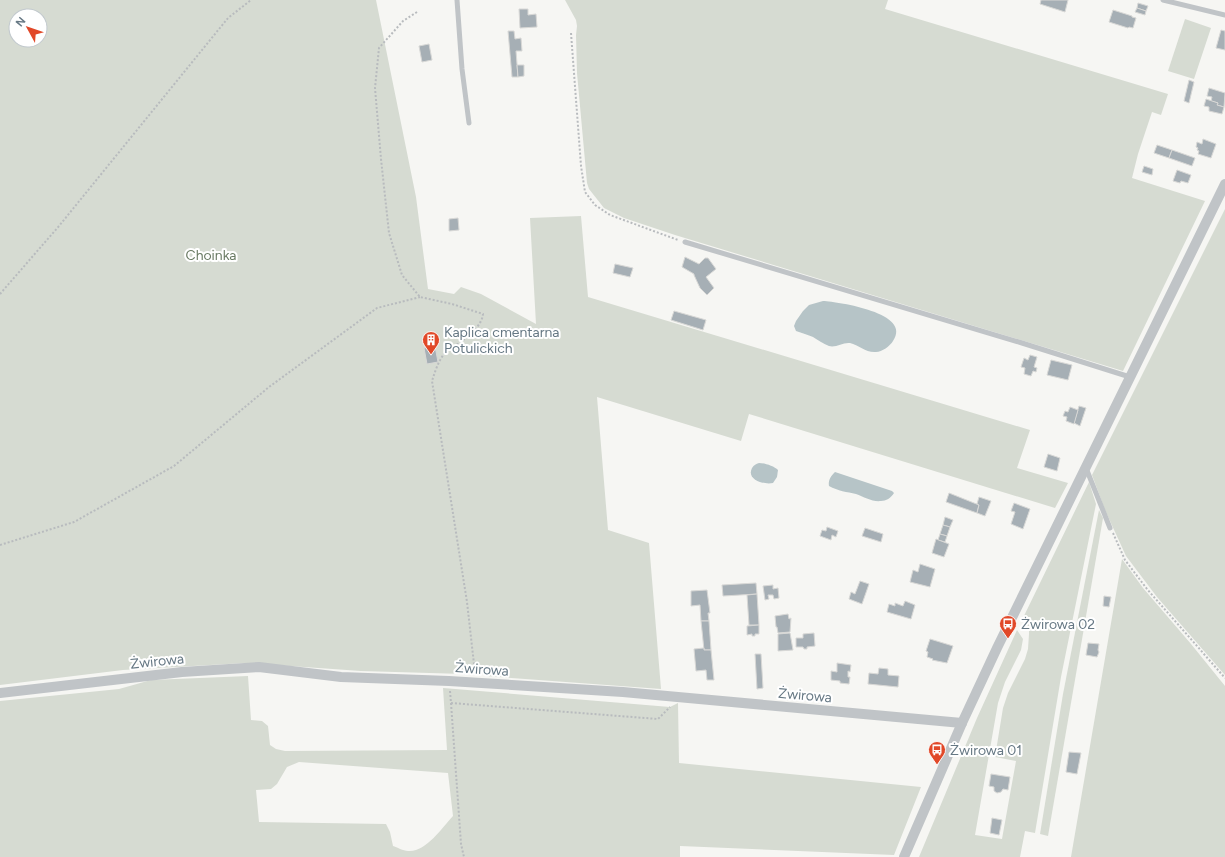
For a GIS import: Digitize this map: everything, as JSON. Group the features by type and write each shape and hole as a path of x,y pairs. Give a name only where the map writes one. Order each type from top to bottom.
{"street":[{"path":"904,857 962,723 997,648 1225,184"},
{"name":"Żwirowa","path":"0,693 182,672 259,667 342,676 476,682 615,692 962,723"}],"lane":[{"path":"457,0 462,69 469,123"},
{"path":"1163,0 1225,15"},
{"path":"685,242 1130,377"},
{"path":"1086,467 1110,528"}],"path":[{"path":"0,294 59,226 228,18 252,0"},
{"path":"417,12 403,21 380,48 375,88 389,233 402,275 420,297"},
{"path":"571,33 581,166 585,192 595,205 610,215 685,242"},
{"path":"0,545 74,522 174,466 269,387 377,308 420,297 452,304 483,314 482,320 478,325 463,340 445,352 432,381 467,602 476,682"},
{"path":"1110,528 1125,560 1147,589 1225,678"},
{"path":"449,681 461,844 464,857"},
{"path":"451,703 658,718 680,698"}],"green space":[{"name":"Choinka","path":"0,0 376,0 416,197 428,289 454,294 461,287 481,294 536,324 530,218 581,216 588,297 1030,430 1017,468 1068,483 1055,508 749,414 741,441 597,397 608,530 649,543 661,689 485,676 479,671 471,669 468,669 464,674 361,671 245,663 123,670 0,685"},
{"path":"565,0 888,0 885,9 1168,94 1161,115 1152,112 1138,154 1132,178 1205,201 1123,371 675,235 624,218 604,208 589,189 587,183 577,73 577,26 576,20"},
{"path":"1185,19 1211,28 1194,79 1168,71"},
{"path":"1225,209 1225,675 1157,597 1126,556 1105,510 1092,475"},
{"path":"1089,482 1096,504 1061,677 1035,833 1025,831 1020,857 919,857 977,718 1017,630 1023,639 1021,650 1005,682 998,703 975,835 1002,839 1016,761 995,757 1003,708 1008,693 1025,659 1028,649 1029,628 1022,620"},
{"path":"1099,510 1103,518 1048,836 1040,834 1063,694"},
{"path":"1122,559 1143,588 1225,686 1225,857 1071,857"},
{"path":"248,676 251,720 262,721 268,726 270,745 276,749 285,751 447,750 443,688 670,707 678,703 679,763 921,787 894,855 680,846 680,857 0,857 0,701 119,689 151,680","holes":["299,762 448,773 453,816 433,839 421,848 414,851 406,851 393,846 390,832 386,824 259,822 256,790 271,789 277,784 287,767"]}],"shaded area":[{"path":"823,301 857,307 884,316 893,323 896,331 893,341 883,350 872,352 850,343 829,346 813,337 796,331 794,326 803,311 809,305"},
{"path":"759,463 769,465 778,470 777,477 773,483 757,481 751,476 752,468"},
{"path":"835,472 892,491 894,493 887,500 874,501 856,494 836,489 829,486 830,478"}],"building":[{"path":"1041,0 1068,0 1065,12 1040,4"},
{"path":"1138,3 1148,6 1146,11 1137,8"},
{"path":"1137,8 1146,11 1145,15 1135,12"},
{"path":"519,9 528,9 528,15 536,14 537,27 520,28"},
{"path":"1113,10 1136,18 1133,28 1128,28 1109,22"},
{"path":"1221,30 1225,31 1225,50 1216,48"},
{"path":"508,31 514,31 515,39 521,38 522,51 516,51 518,77 512,77"},
{"path":"429,44 432,60 422,62 419,46"},
{"path":"517,65 524,65 524,76 518,77"},
{"path":"1189,80 1194,82 1189,103 1184,101"},
{"path":"1209,88 1225,93 1224,107 1217,105 1218,103 1211,101 1212,97 1207,96"},
{"path":"1206,99 1218,103 1217,105 1224,107 1222,114 1209,111 1209,107 1204,106"},
{"path":"1203,139 1216,144 1211,158 1198,154 1199,151 1196,147 1197,142 1202,144"},
{"path":"1157,145 1172,150 1169,158 1154,153"},
{"path":"1172,150 1195,158 1192,166 1169,158"},
{"path":"1144,166 1153,169 1152,175 1142,172"},
{"path":"1177,170 1191,175 1188,183 1173,181"},
{"path":"458,218 459,230 449,231 449,219"},
{"path":"685,257 699,264 705,258 708,258 716,269 706,277 714,288 707,295 700,288 694,274 682,267"},
{"path":"615,264 633,268 630,277 613,273"},
{"path":"674,311 706,320 703,330 671,320"},
{"name":"Kaplica cmentarna Potulickich","path":"435,346 438,362 427,364 424,348"},
{"path":"1030,355 1037,357 1034,367 1037,368 1036,372 1033,371 1031,376 1024,374 1025,368 1021,367 1024,358 1028,360"},
{"path":"1051,360 1072,365 1068,380 1047,375"},
{"path":"1079,406 1086,408 1080,426 1074,423"},
{"path":"1070,407 1078,410 1074,424 1066,421 1067,417 1063,416 1065,411 1068,412"},
{"path":"1048,454 1060,458 1057,471 1044,467"},
{"path":"949,493 979,505 977,513 946,502"},
{"path":"979,497 991,501 985,516 977,513"},
{"path":"1014,503 1030,509 1023,529 1011,524 1015,512 1011,511"},
{"path":"945,517 953,520 950,527 943,525"},
{"path":"943,525 950,527 947,536 940,534"},
{"path":"827,527 838,531 836,537 832,535 831,540 820,536 822,530 826,531"},
{"path":"865,528 883,534 881,542 862,536"},
{"path":"940,534 947,536 945,542 938,540"},
{"path":"936,539 949,544 944,557 932,553"},
{"path":"920,564 935,569 930,587 910,582 913,570 918,572"},
{"path":"860,581 869,584 862,604 849,599 851,592 855,594"},
{"path":"756,583 757,594 723,596 722,585"},
{"path":"773,585 773,589 778,588 779,598 774,599 773,595 768,595 769,599 765,600 763,586"},
{"path":"707,590 710,613 708,613 709,621 701,621 700,605 691,606 691,591"},
{"path":"757,594 759,625 749,625 747,595"},
{"path":"1104,596 1111,597 1109,607 1103,606"},
{"path":"905,601 915,605 911,619 887,612 889,604 895,606 895,603 903,606"},
{"path":"788,614 789,619 791,618 790,632 778,633 775,616"},
{"path":"701,621 709,621 711,650 704,650"},
{"path":"759,625 759,634 755,634 755,636 752,636 752,634 747,635 747,626"},
{"path":"790,633 793,650 778,651 778,634"},
{"path":"814,633 815,646 807,647 807,649 804,649 803,647 796,647 796,638 803,638 803,634"},
{"path":"930,639 953,646 947,663 932,660 933,659 927,657 928,652 926,651"},
{"path":"1088,643 1099,644 1099,652 1097,657 1086,655"},
{"path":"704,648 704,650 711,650 714,680 707,680 706,670 696,671 694,649"},
{"path":"755,654 761,654 763,688 757,689"},
{"path":"837,663 851,665 850,672 848,671 848,677 850,677 849,684 831,680 831,671 837,672"},
{"path":"879,668 888,669 888,675 899,676 898,687 868,684 869,673 878,674"},
{"path":"1069,752 1081,753 1077,774 1066,772"},
{"path":"991,774 1010,777 1008,790 1003,789 1001,792 997,793 994,791 994,787 989,786"},
{"path":"992,818 1002,820 999,835 990,833"}],"place":[{"name":"Kaplica cmentarna Potulickich","path":"431,355"},
{"name":"Żwirowa 02","path":"1008,639"},
{"name":"Żwirowa 01","path":"937,765"}]}
